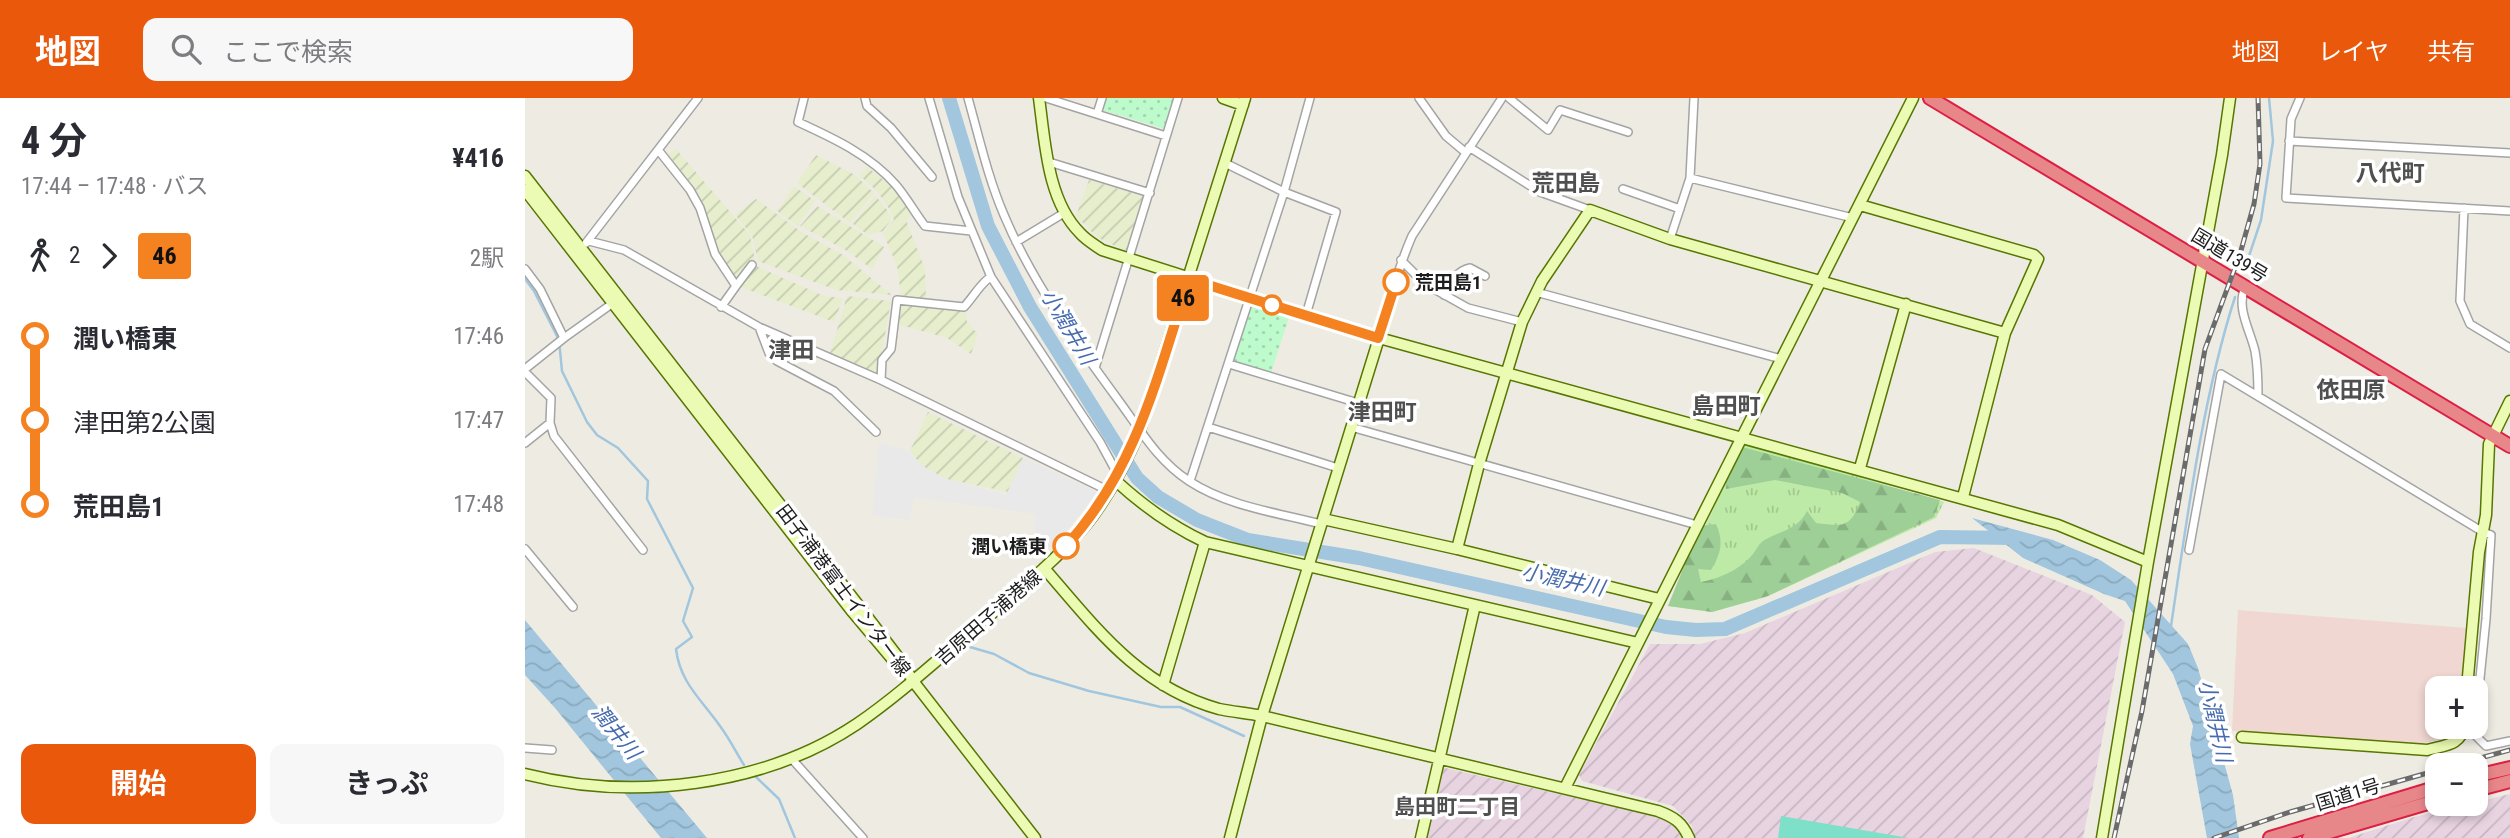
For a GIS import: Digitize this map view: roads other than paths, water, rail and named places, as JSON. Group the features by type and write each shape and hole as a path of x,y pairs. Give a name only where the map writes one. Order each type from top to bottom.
{"highway":[{"name":"国道139号","path":"1930,98 2510,446"},
{"path":"2488,773 2510,768"},
{"path":"2488,787 2510,781"},
{"name":"国道1号","path":"2270,838 2425,791"},
{"name":"国道1号","path":"2309,838 2425,804"}],"street":[{"path":"582,247 698,98"},
{"path":"804,98 798,122 852,149 878,169 895,184 925,226 971,231"},
{"path":"865,98 867,106 891,128 932,177"},
{"path":"929,98 947,164 971,231 991,276 1100,442 1118,476 1142,505 1177,529 1205,542 1475,605 1640,639"},
{"path":"968,98 992,182 1016,242 1042,287 1139,433 1157,455 1190,481 1214,494 1242,503 1458,549 1659,601"},
{"path":"1038,98 1049,163 1064,213 1080,234 1102,250 1378,338 1860,468 2059,525 2148,562"},
{"path":"1046,98 1167,136"},
{"path":"1097,114 1102,98"},
{"path":"1095,368 1178,98"},
{"path":"1223,98 1244,101"},
{"path":"1190,481 1285,191 1310,98"},
{"path":"1419,98 1446,136 1540,192 1670,239 2005,333"},
{"path":"1230,838 1262,716 1401,260 1412,236 1501,98"},
{"path":"1509,98 1548,130 1560,110 1628,132"},
{"path":"1670,239 1690,178 1694,98"},
{"path":"1565,788 1913,98"},
{"path":"2102,838 2148,562 2204,261 2230,98"},
{"path":"2300,98 2291,119 2286,198 2510,211"},
{"name":"吉原田子浦港線","path":"525,774 582,784 644,788 678,786 791,758 856,724 912,681 1044,568 1085,525 1109,491 1139,433 1244,101"},
{"path":"2288,141 2510,153"},
{"path":"659,151 690,190 700,208 715,254 736,286"},
{"path":"1049,163 1150,193"},
{"path":"1225,163 1336,212 1306,315"},
{"name":"田子浦港富士インター線","path":"525,176 893,650 912,681"},
{"path":"1690,178 1853,218"},
{"name":"田子浦港富士インター線","path":"525,190 582,247 613,303 851,610 912,681"},
{"path":"1623,190 1680,209"},
{"path":"1860,205 2034,255 2038,259 2005,333 1963,497"},
{"path":"2464,208 2459,302 2470,324 2510,348"},
{"path":"1458,549 1479,464 1521,322 1537,292 1590,210"},
{"path":"1016,242 1064,213"},
{"path":"582,247 624,250 759,327 881,380 1109,491"},
{"path":"1401,260 1425,284 1468,308 1521,322"},
{"path":"721,307 752,265"},
{"path":"1444,295 1464,269 1470,268 1485,276"},
{"path":"525,269 540,289 564,338"},
{"path":"881,380 882,360 891,349 897,300 964,307 991,276"},
{"path":"2245,286 2241,297 2254,349 2258,396"},
{"path":"1537,292 1781,359"},
{"path":"613,303 564,338 525,371 551,398 550,423 554,436 643,550"},
{"path":"1860,468 1906,304"},
{"path":"759,327 769,353 777,362 834,391 876,432"},
{"path":"1229,364 1358,403"},
{"path":"2189,550 2221,374 2491,535 2476,736 2486,747 2510,741"},
{"path":"2468,676 2486,515 2487,454 2492,435 2510,401"},
{"path":"525,443 550,423"},
{"path":"1208,427 1338,468"},
{"path":"1351,427 1697,525"},
{"path":"1163,685 1205,542"},
{"path":"525,549 573,607"},
{"path":"1044,568 1114,649 1163,685 1194,700 1221,709 1262,716 1674,816 1682,824 1689,838"},
{"path":"1421,838 1475,605"},
{"path":"912,681 1032,837"},
{"path":"2242,737 2427,750 2460,739"},
{"path":"525,748 552,750"},
{"path":"791,758 863,838"}],"water":[{"path":"1972,518 2053,540 2100,560 2131,580 2188,644 2198,668 2233,795 2239,838 2207,838 2190,744 2193,726 2173,674 2125,601 2023,558"},
{"name":"潤井川","path":"525,620 707,838 661,838 525,675"}],"waterway":[{"name":"小潤井川","path":"949,98 988,226 1030,307 1137,478 1158,497 1197,520 1248,540 1359,558 1666,627 1696,630 1725,629 1940,537 2014,538"},
{"path":"2244,271 2261,220 2273,141 2269,98"},
{"path":"525,279 559,340 562,371 587,422 597,435 618,448 648,481 647,499 693,588 683,621 692,637 676,649 678,661 687,681 744,765"},
{"path":"2171,626 2204,418 2235,297"},
{"path":"970,647 994,654 1029,673 1089,691 1161,707 1180,707 1244,736"},
{"path":"755,776 779,799 795,838"}],"railway":[{"path":"2114,838 2142,711 2205,349 2240,254 2254,204 2260,164 2258,98"},
{"path":"2488,756 2510,750"},
{"path":"2214,838 2290,812 2425,774"}],"place":[{"name":"荒田島1","path":"1396,282"},
{"name":"潤い橋東","path":"1066,546"}],"district":[{"name":"八代町","path":"2390,173"},
{"name":"荒田島","path":"1566,183"},
{"name":"津田","path":"791,350"},
{"name":"依田原","path":"2351,390"},
{"name":"島田町","path":"1726,406"},
{"name":"津田町","path":"1382,412"},
{"name":"島田町二丁目","path":"1457,807"}]}
